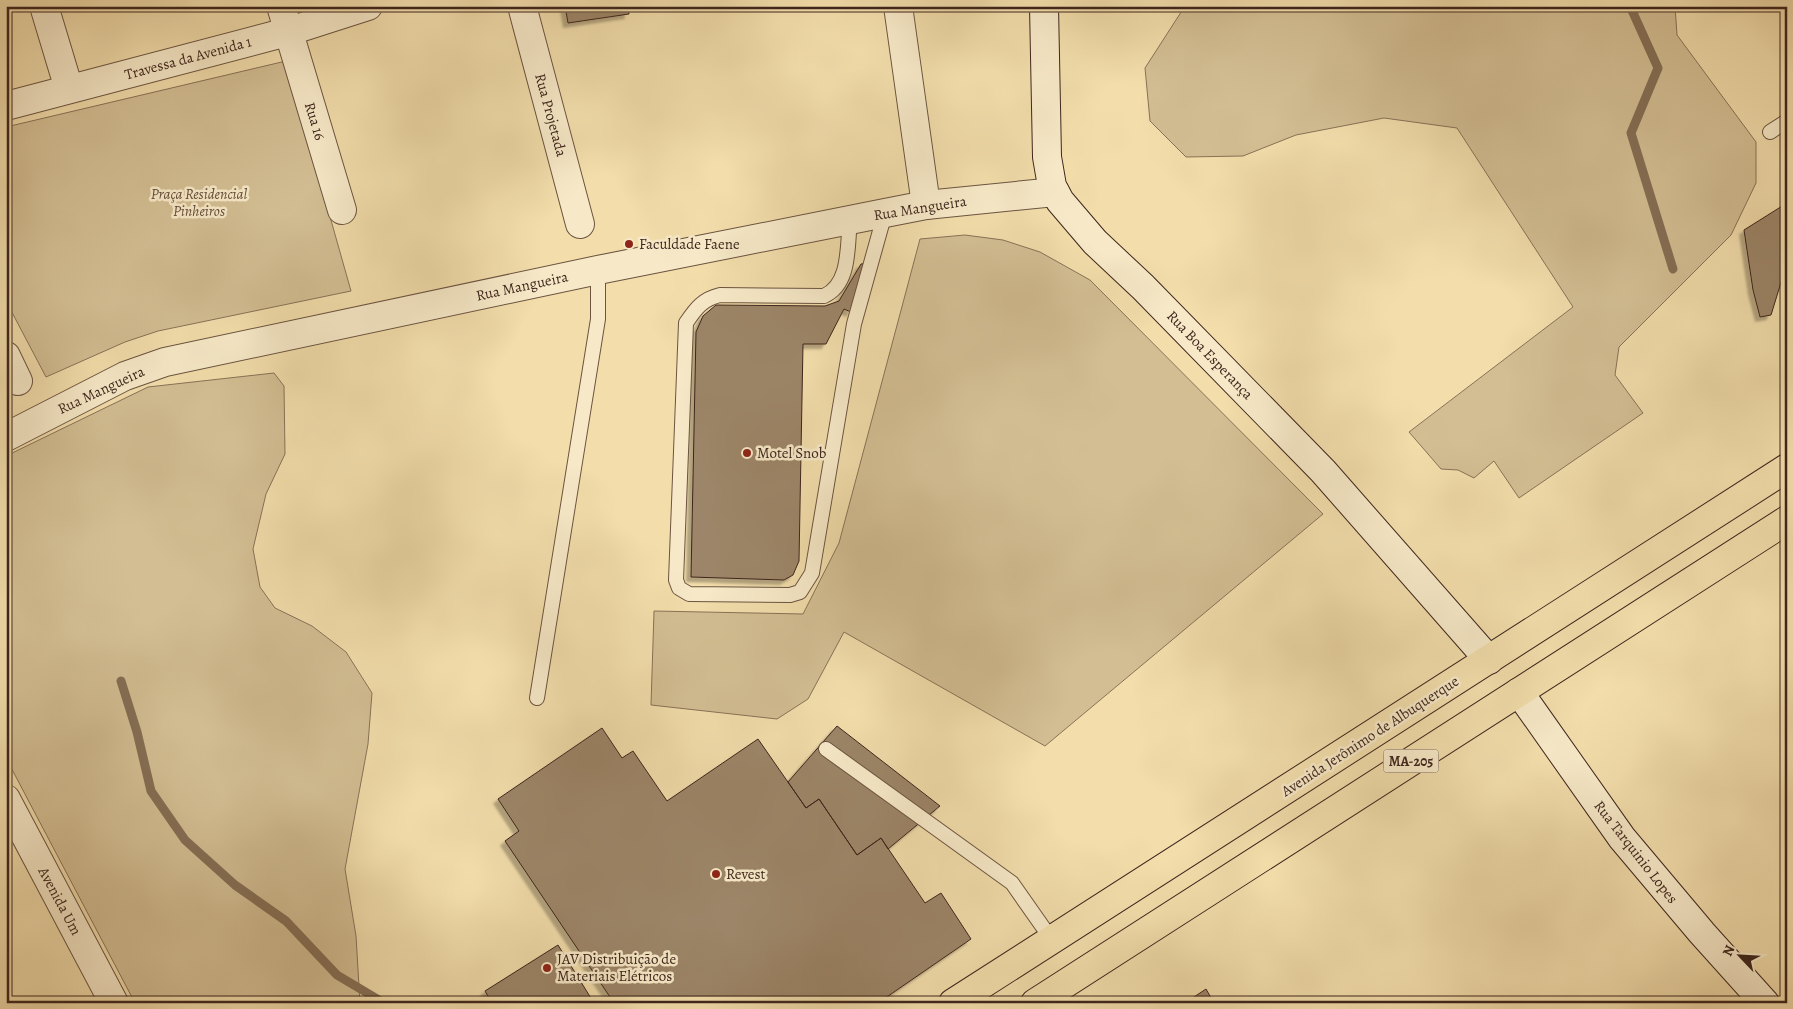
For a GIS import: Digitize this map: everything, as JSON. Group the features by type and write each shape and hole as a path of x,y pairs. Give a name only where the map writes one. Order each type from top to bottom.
{"main road":[{"name":"Avenida Jerônimo de Albuquerque","path":"953,1003 1787,468"},
{"name":"MA-205","path":"1035,1003 1787,520"}],"street":[{"path":"44,6 68,89"},
{"name":"Rua 16","path":"281,6 287,32 342,210"},
{"name":"Travessa da Avenida 1","path":"6,106 287,32 368,6"},
{"name":"Rua Projetada","path":"522,6 580,224"},
{"path":"898,6 926,205"},
{"name":"Rua Boa Esperança","path":"1044,6 1047,157 1052,186 1065,208 1095,242 1143,287 1323,471 1490,660"},
{"name":"Rua Mangueira","path":"6,437 125,376 164,362 598,270 926,205 1055,192"},
{"path":"6,356 18,381"},
{"name":"Rua Tarquinio Lopes","path":"1519,692 1622,838 1702,933 1765,1003"},
{"name":"Avenida Um","path":"6,799 114,1003"}],"lane":[{"path":"1770,132 1787,121"},
{"path":"850,220 844,270 832,292 824,296 720,295 706,298 696,308 686,323 676,580 679,588 689,594 790,595 800,592 812,573 854,324 885,213"},
{"path":"537,698 598,319 598,270"},
{"path":"826,749 1012,883 1052,940"}],"green space":[{"path":"1185,6 1675,6 1677,35 1756,142 1756,183 1731,235 1619,347 1615,375 1643,413 1519,498 1494,461 1474,478 1458,470 1441,469 1409,432 1573,307 1457,128 1384,118 1296,135 1243,156 1186,157 1150,121 1145,68"},
{"name":"Praça Residencial Pinheiros","path":"286,61 351,291 158,331 125,342 46,377 6,301 6,127"},
{"path":"965,235 1003,240 1040,252 1090,280 1323,514 1045,746 844,632 808,699 777,719 651,705 654,611 803,614 839,543 920,239"},
{"path":"274,373 284,386 285,454 266,494 253,549 260,587 275,608 312,626 346,652 372,693 368,744 345,869 356,936 360,1003 135,1003 6,758 6,456 148,387"}],"building":[{"path":"565,6 628,6 629,14 568,23"},
{"path":"1787,203 1787,273 1783,276 1771,315 1760,317 1753,290 1744,230"},
{"name":"Motel Snob","path":"868,263 851,312 844,309 826,344 803,344 799,561 793,575 784,580 691,577 696,332 703,316 716,305 825,306 839,301 861,264"},
{"path":"837,726 940,806 888,849 881,838 857,855 819,799 806,808 788,782"},
{"name":"Revest","path":"602,728 622,758 633,751 667,801 758,739 806,808 819,799 857,855 881,838 925,903 941,893 971,939 878,1003 614,1003 505,841 519,831 498,799"},
{"name":"JAV Distribuição de Materiais Elétricos","path":"558,945 594,1003 492,1003 485,991"},
{"path":"1206,989 1214,1003 1185,1003"}],"waterway":[{"path":"1630,6 1658,68 1631,133 1673,269"},
{"path":"121,681 137,732 151,791 185,840 235,885 286,921 337,975 384,1003"}],"place":[{"name":"Faculdade Faene","path":"629,244"},
{"name":"Motel Snob","path":"747,453"},
{"name":"Revest","path":"716,874"},
{"name":"JAV Distribuição de Materiais Elétricos","path":"547,968"}]}
